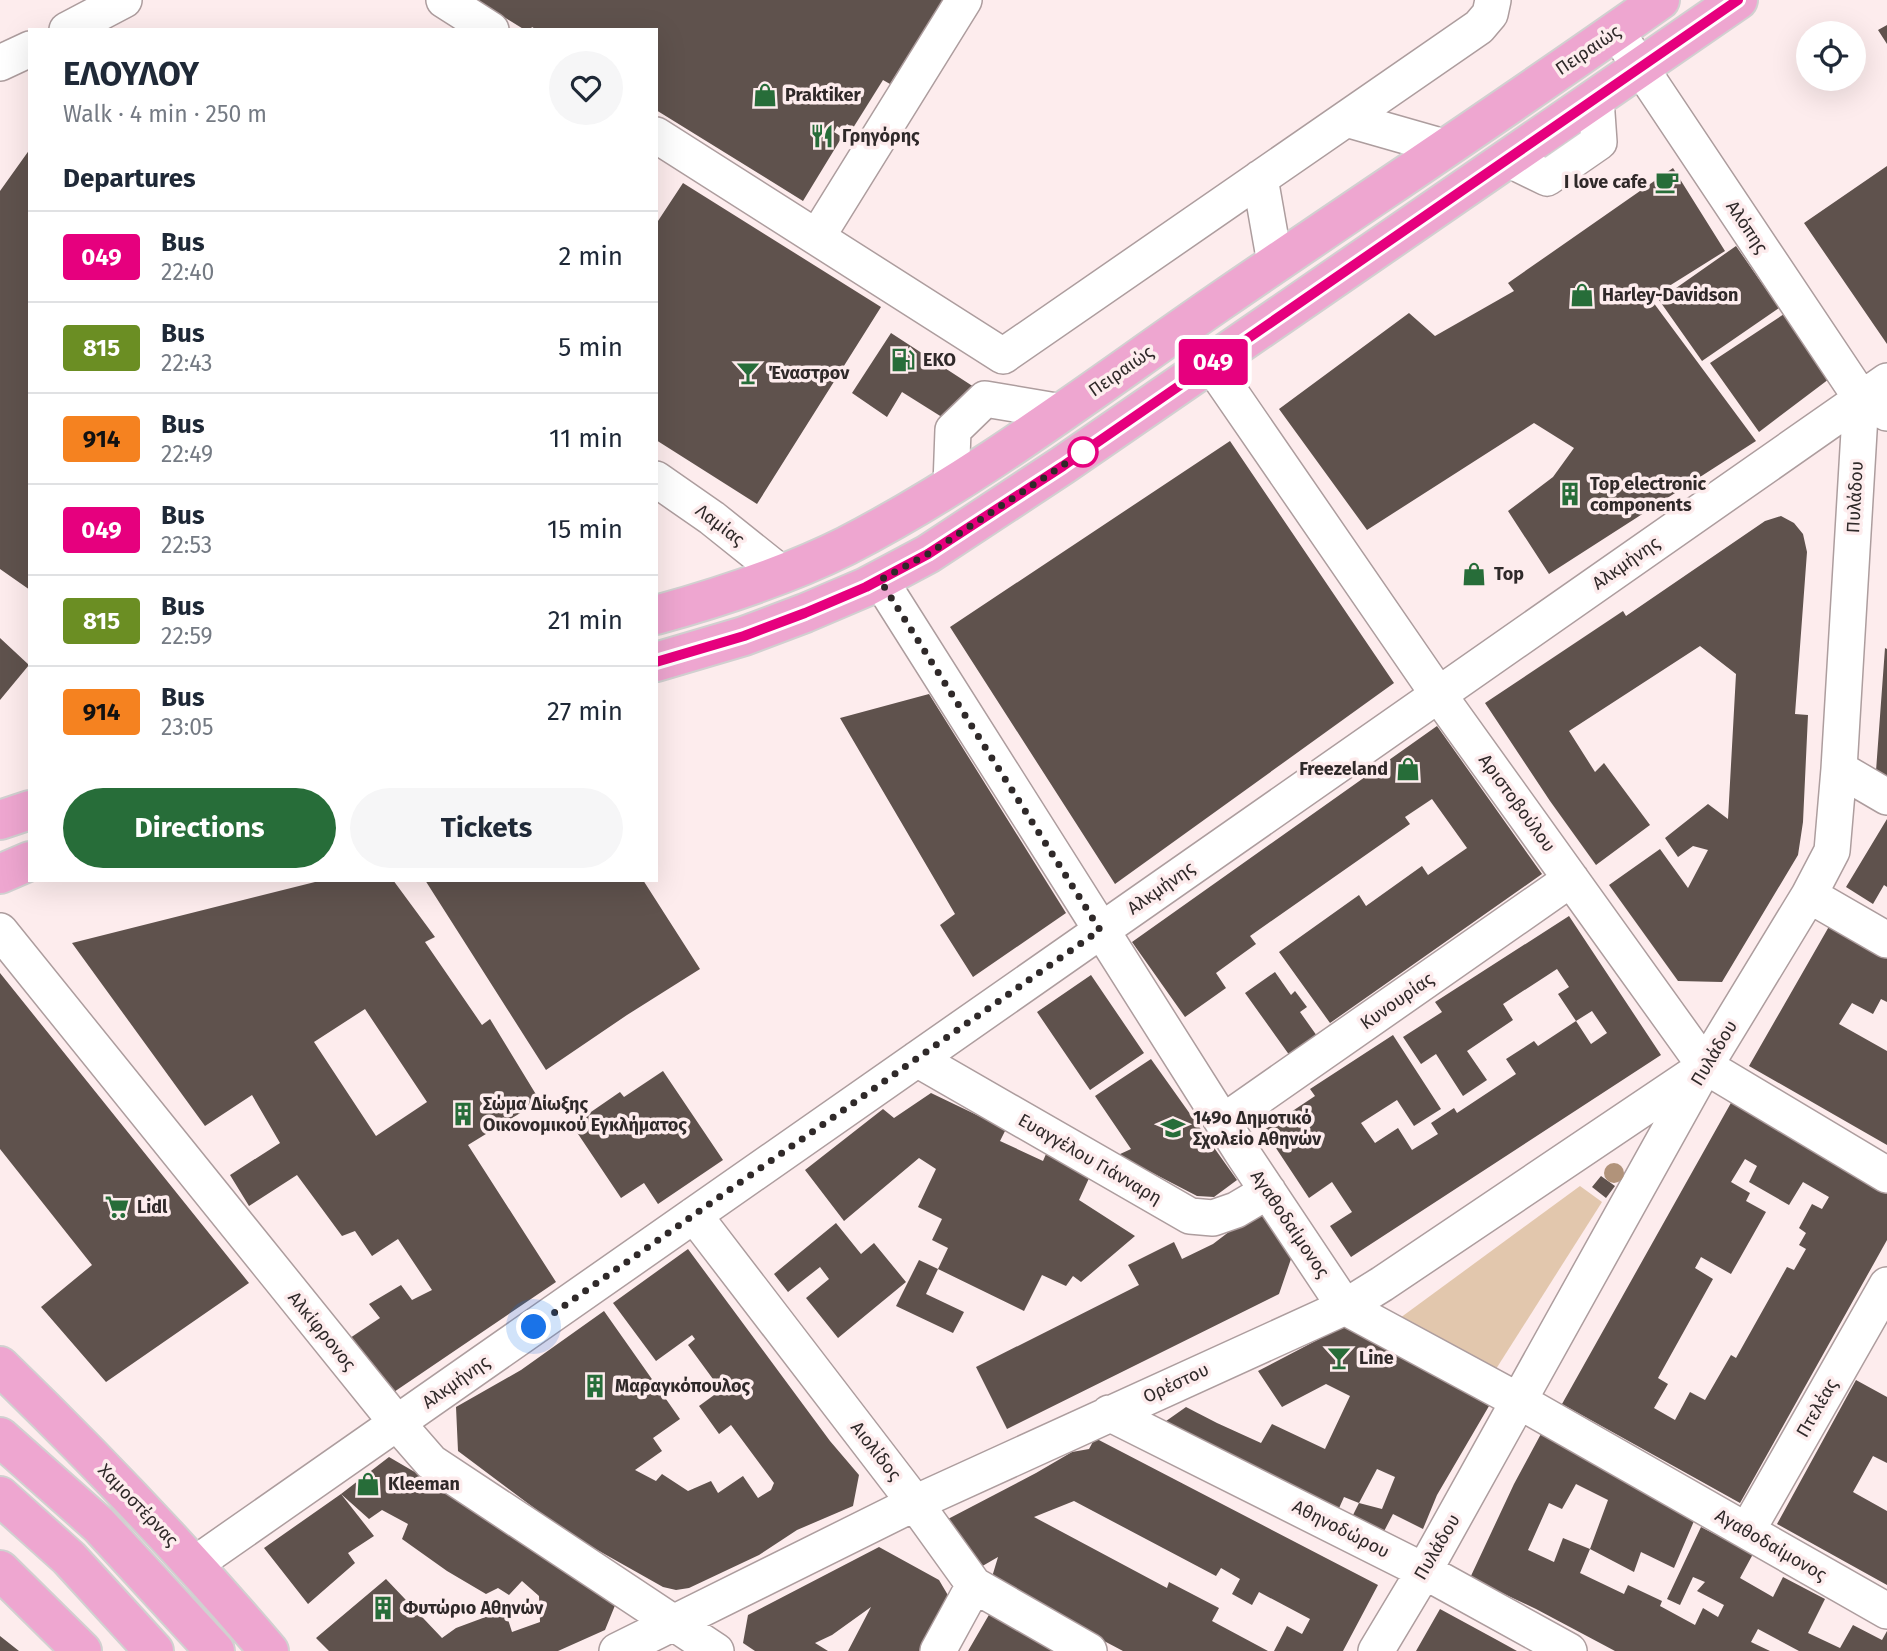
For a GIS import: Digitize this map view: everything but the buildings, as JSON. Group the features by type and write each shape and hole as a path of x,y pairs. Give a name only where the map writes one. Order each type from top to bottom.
{"main road":[{"name":"Πειραιώς","path":"658,614 721,597 782,573 843,547 904,515 1062,412 1660,0"},
{"path":"658,661 744,636 805,613 880,580 928,554 1211,364 1738,0"},
{"path":"0,820 28,811"},
{"path":"0,874 28,862"},
{"name":"Χαμοστέρνας","path":"0,1366 68,1432 195,1564 270,1651"},
{"path":"0,1437 99,1525 215,1651"},
{"path":"0,1496 69,1558 154,1651"},
{"path":"0,1570 71,1647"}],"street":[{"path":"71,28 124,0"},
{"path":"444,0 488,28"},
{"path":"817,237 964,0"},
{"path":"658,136 1003,356 1479,27 1490,14 1493,0"},
{"name":"Αλόπης","path":"1616,31 1878,398"},
{"path":"0,63 28,50"},
{"path":"1346,119 1444,147"},
{"path":"1261,178 1275,263"},
{"name":"Αριστοβούλου","path":"1211,364 1438,694 1706,1066 1887,1175"},
{"name":"Αλκμήνης","path":"195,1564 1438,694 1878,398"},
{"name":"Πυλάδου","path":"1376,1651 1424,1571 1706,1066 1809,895 1832,851 1878,398"},
{"path":"951,485 953,430 985,399 1062,412"},
{"name":"Λαμίας","path":"658,480 712,518 782,573"},
{"name":"Αγαθοδαίμονος","path":"880,580 1100,930 1345,1307 1519,1401 1887,1611"},
{"path":"1839,769 1887,797"},
{"name":"Κυνουρίας","path":"1223,1122 1571,879"},
{"path":"1809,895 1887,940"},
{"name":"Αλκίφρονος","path":"0,931 397,1423 431,1461 716,1651"},
{"name":"Ευαγγέλου Γιάνναρη","path":"917,1059 1190,1216 1213,1218 1236,1210 1268,1191"},
{"name":"Ορέστου","path":"617,1651 915,1503 1345,1307 1706,1066"},
{"name":"Αιολίδος","path":"694,1215 915,1503 974,1585 1089,1651"},
{"name":"Πτελέας","path":"1747,1531 1887,1285"},
{"name":"Αθηνοδώρου","path":"1109,1413 1424,1571 1569,1651"},
{"path":"938,1651 974,1585"}],"shaded area":[{"path":"1580,1186 1602,1202 1496,1369 1400,1318"}],"bus line":[{"name":"049","path":"658,661 744,636 805,613 866,587 928,554 1063,466 1738,0"}],"place":[{"name":"Praktiker","path":"765,95"},
{"name":"Γρηγόρης","path":"822,136"},
{"name":"I love cafe","path":"1667,182"},
{"name":"Harley-Davidson","path":"1582,295"},
{"name":"EKO","path":"903,360"},
{"name":"Έναστρον","path":"748,373"},
{"name":"Top electronic components","path":"1570,494"},
{"name":"Top","path":"1474,574"},
{"name":"Freezeland","path":"1408,769"},
{"name":"Σώμα Δίωξης Οικονομικού Εγκλήματος","path":"463,1114"},
{"name":"149ο Δημοτικό Σχολείο Αθηνών","path":"1173,1128"},
{"name":"Lidl","path":"117,1207"},
{"name":"Line","path":"1339,1358"},
{"name":"Μαραγκόπουλος","path":"595,1386"},
{"name":"Kleeman","path":"368,1484"},
{"name":"Φυτώριο Αθηνών","path":"383,1608"}],"route":[{"path":"534,1327 1100,930 880,580 928,554 1083,452"}]}
